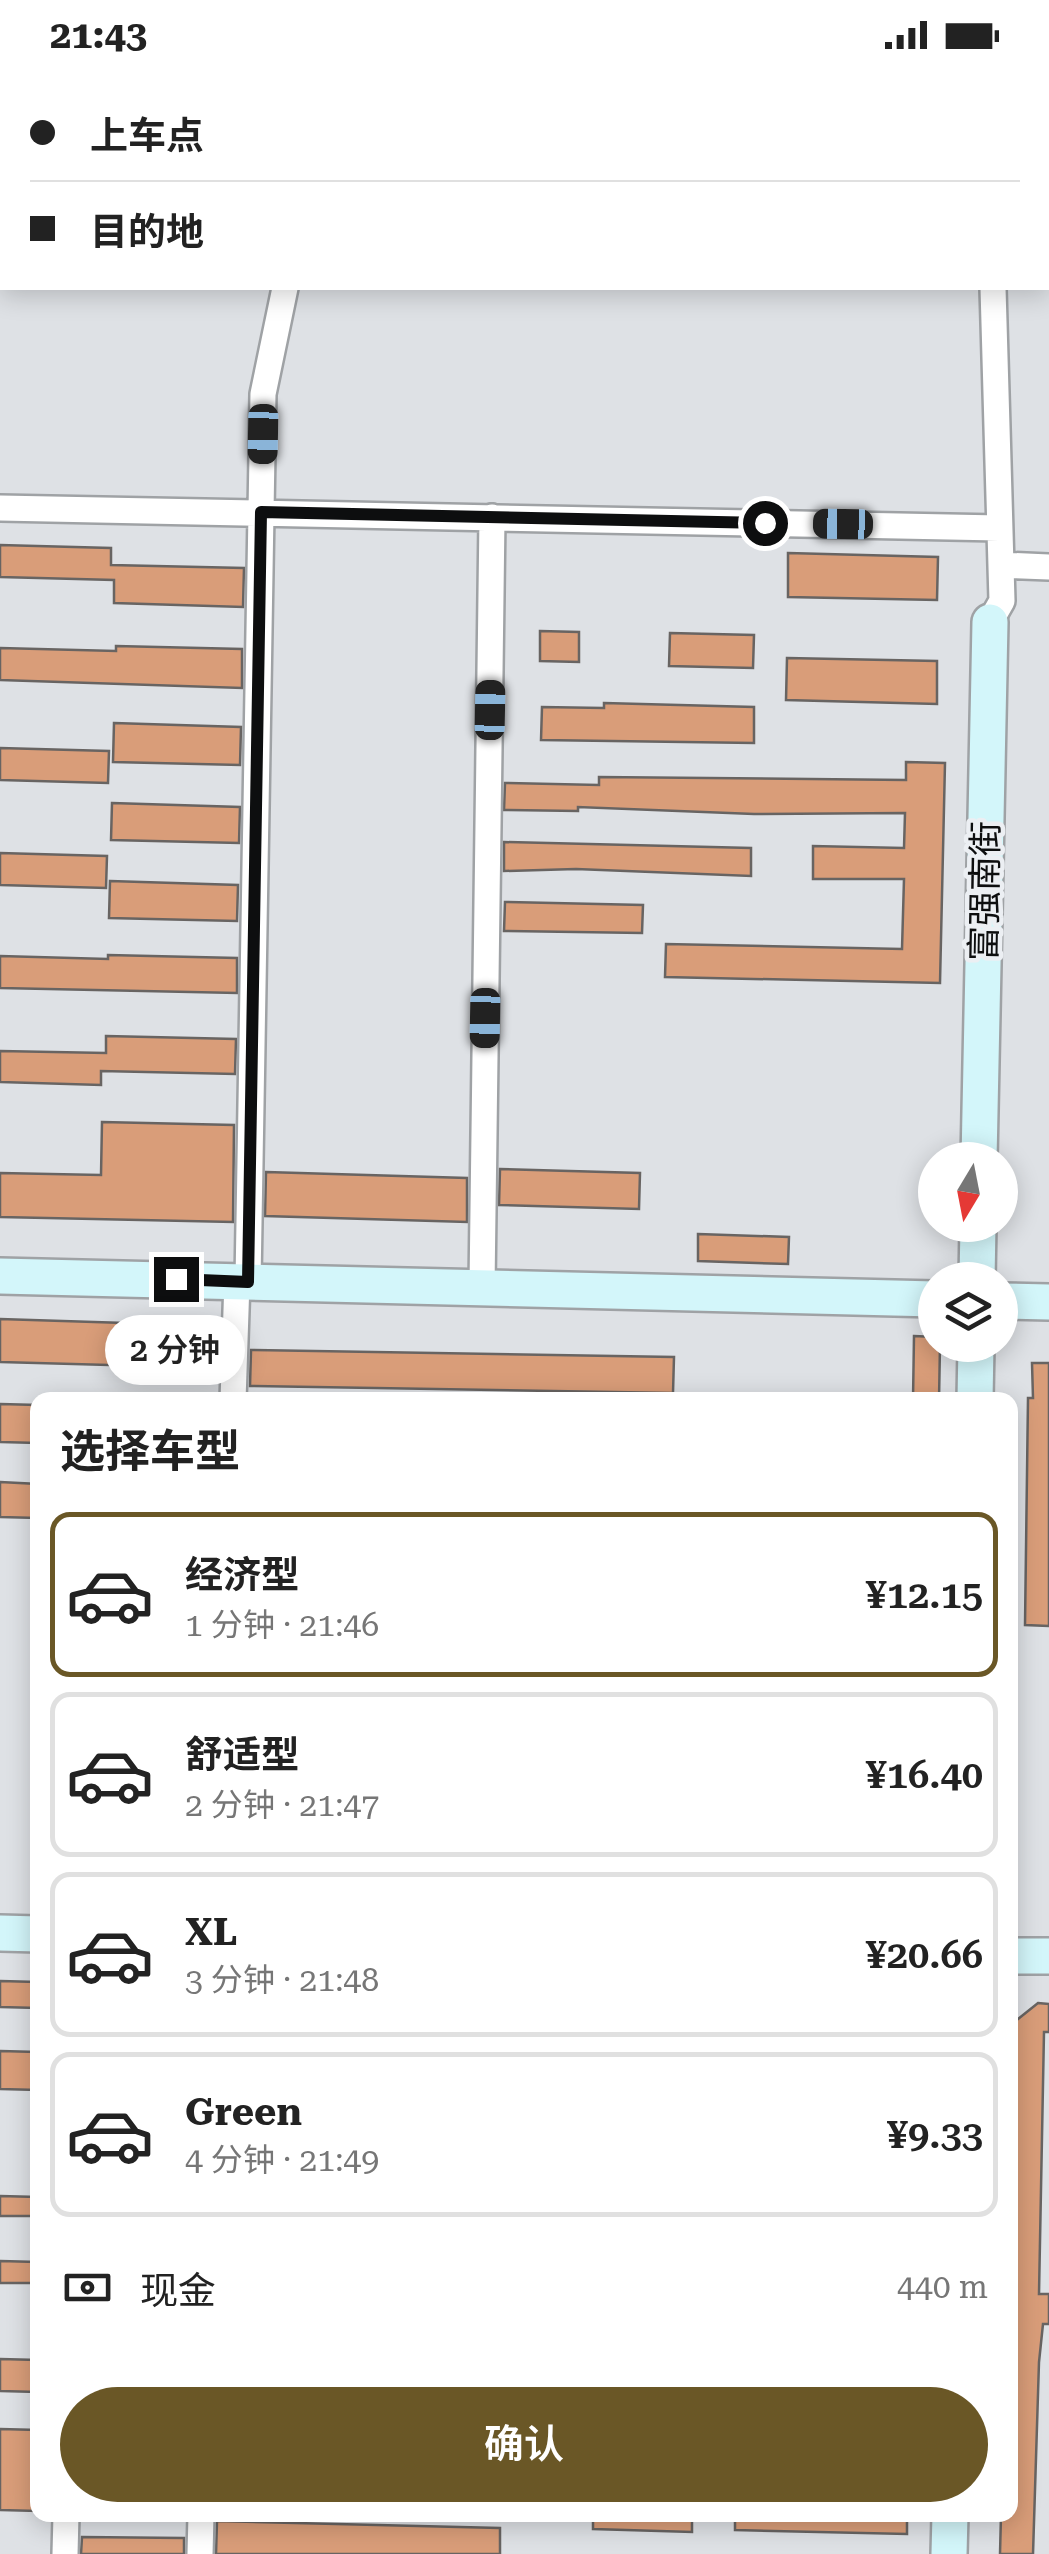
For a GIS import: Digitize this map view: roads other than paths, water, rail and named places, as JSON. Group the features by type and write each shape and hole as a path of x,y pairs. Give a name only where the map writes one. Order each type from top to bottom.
{"street":[{"path":"234,1392 242,1281 264,394 285,290"},
{"path":"990,622 1002,600 993,290"},
{"path":"0,508 999,528"},
{"path":"482,1287 492,517"},
{"path":"1000,566 1049,567"},
{"name":"富强南街","path":"980,1142 990,622"},
{"path":"0,1276 918,1299"},
{"path":"1018,1301 1049,1302"},
{"path":"974,1392 975,1362"},
{"path":"0,1933 30,1934"},
{"path":"1018,1956 1049,1956"},
{"path":"65,2554 66,2522"},
{"path":"200,2554 201,2522"},
{"path":"949,2554 950,2522"}]}
